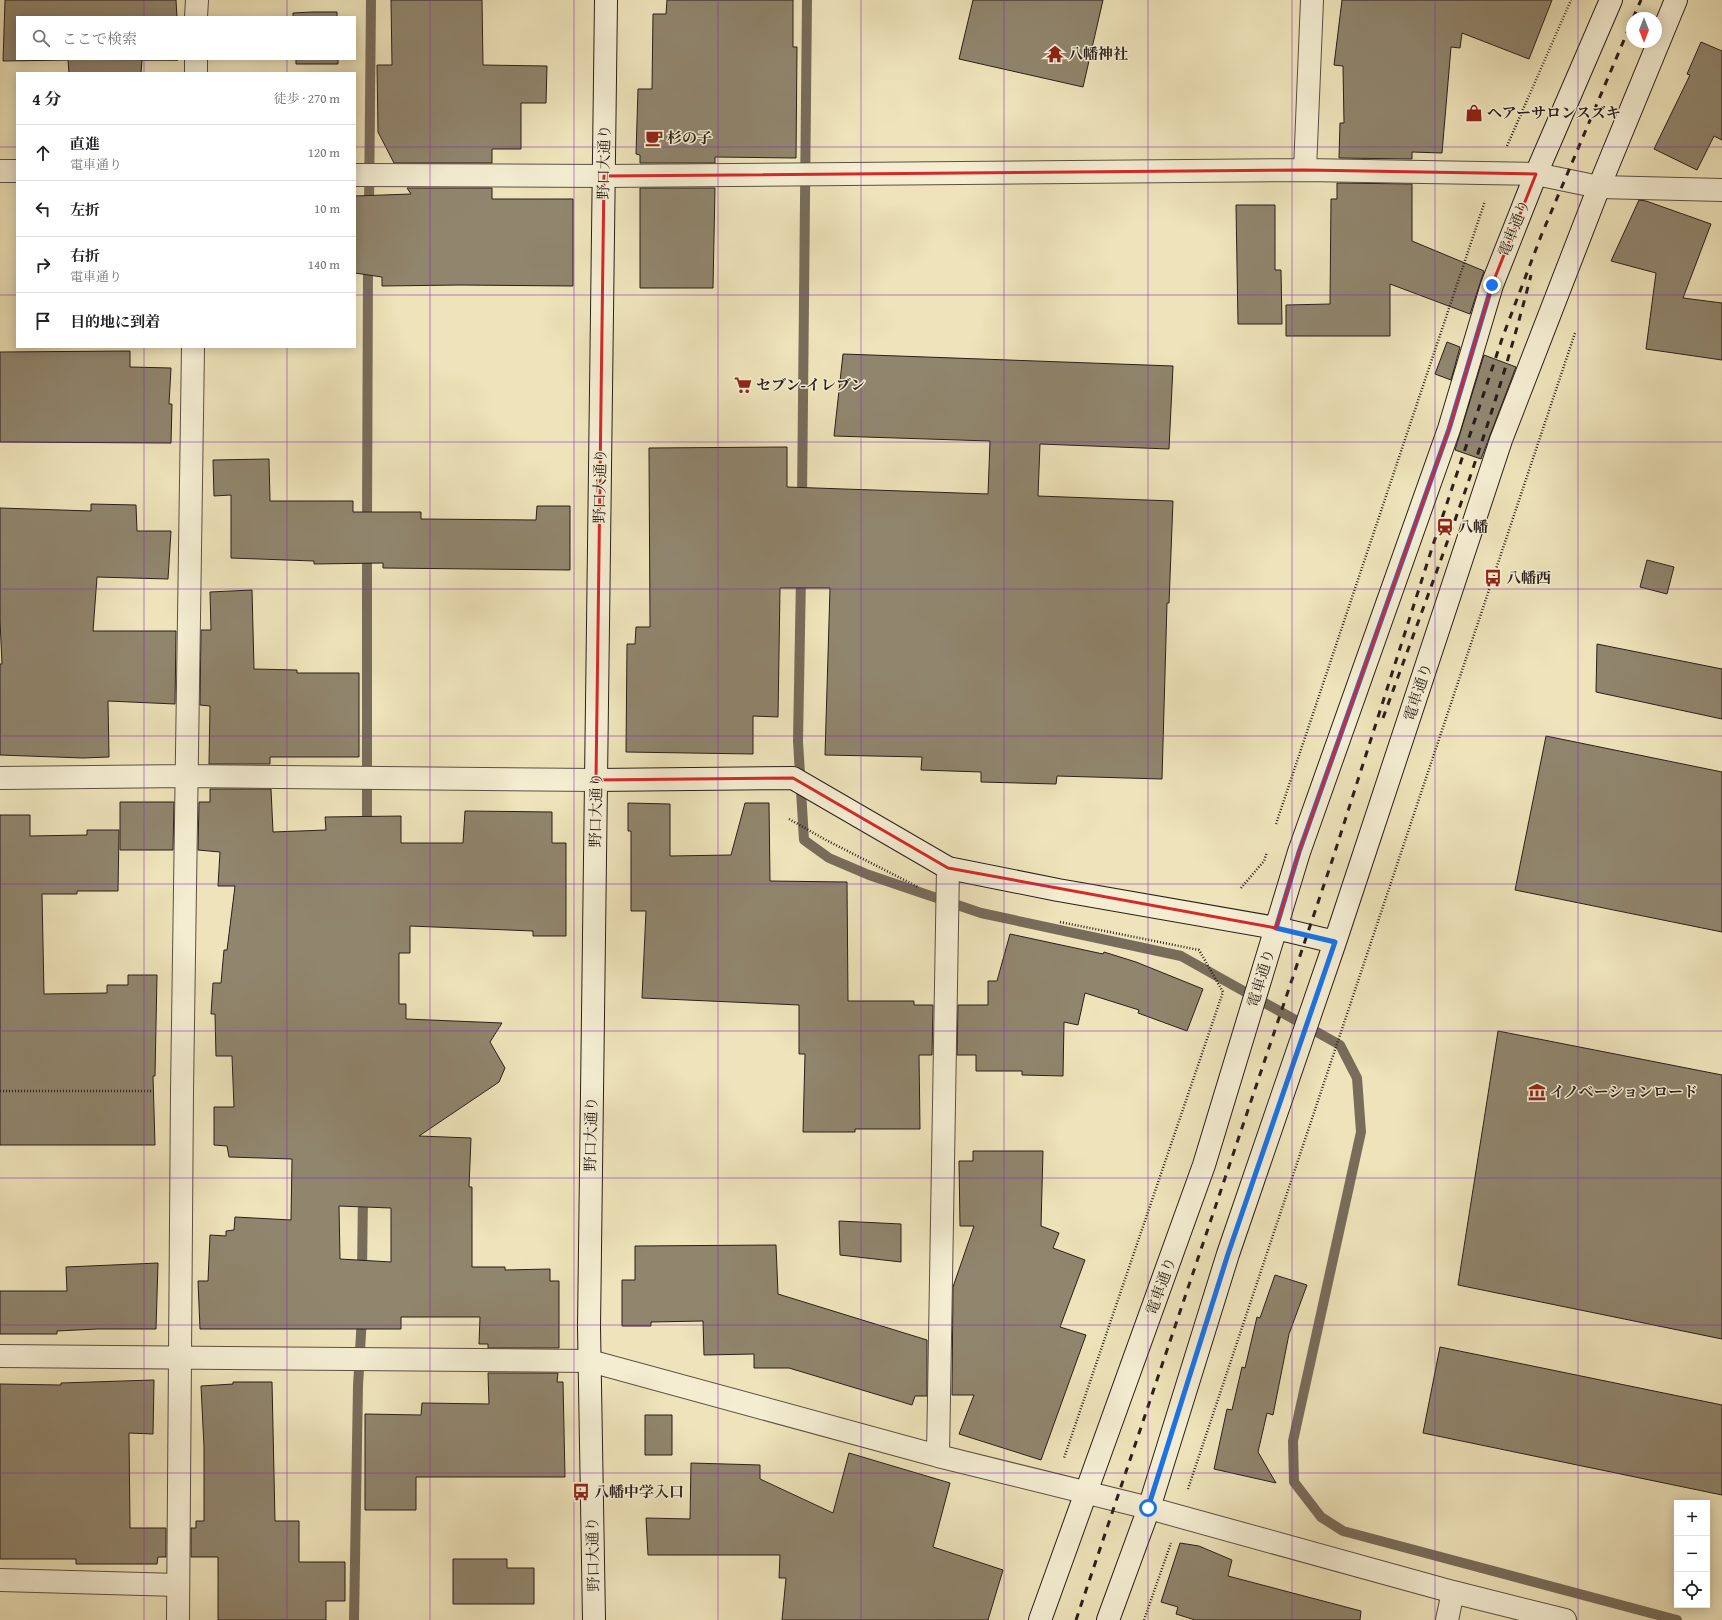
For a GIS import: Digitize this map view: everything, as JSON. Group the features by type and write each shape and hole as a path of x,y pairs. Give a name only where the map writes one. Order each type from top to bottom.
{"street":[{"path":"196,16 197,0"},
{"name":"野口大通り","path":"594,1620 590,1361 606,0"},
{"path":"1305,170 1312,0"},
{"name":"電車通り","path":"1040,1620 1204,1165 1299,852 1449,429 1492,285 1536,174 1610,0"},
{"name":"電車通り","path":"1108,1620 1148,1508 1228,1254 1335,942 1501,440 1599,187 1676,0"},
{"path":"196,60 196,72"},
{"path":"356,175 604,176 1305,170 1536,174 1599,187 1722,190"},
{"path":"0,171 16,171"},
{"path":"178,1620 182,1091 192,348"},
{"path":"0,778 186,776 596,780 793,778 948,868 1058,890 1276,928 1335,942"},
{"path":"938,1456 948,868"},
{"path":"0,1356 181,1359 590,1361 938,1456 1148,1508 1453,1592 1564,1620"},
{"path":"0,1580 178,1585"},
{"path":"1447,1620 1453,1592"}],"path":[{"path":"1504,152 1571,0"},
{"path":"1274,831 1485,201"},
{"path":"1186,1493 1576,332"},
{"path":"789,819 826,840 924,890"},
{"path":"1241,888 1264,861 1269,846"},
{"path":"1060,922 1199,950 1223,992 1062,1462"},
{"path":"0,1091 182,1091"},
{"path":"1144,1620 1172,1541"}],"highlighted area":[{"path":"1305,170 1536,174 1492,285 1449,429 1299,852 1276,928 948,868 793,778 596,780 604,176"}],"building":[{"path":"5,0 176,0 177,16 16,16 16,60 68,60 3,61"},
{"path":"391,0 482,0 483,65 547,66 546,103 521,103 521,149 492,149 492,163 394,163 378,132 377,65 392,65"},
{"path":"667,0 793,0 793,47 797,47 796,158 715,157 715,163 640,163 640,155 636,154 638,89 652,89 653,14 666,14"},
{"path":"973,0 1103,0 1083,87 959,59"},
{"path":"1342,0 1552,0 1529,59 1462,33 1460,48 1451,47 1442,153 1412,152 1412,159 1339,158 1340,123 1344,123 1343,66 1334,65"},
{"path":"337,12 337,16 293,16 293,13"},
{"path":"1701,42 1722,51 1722,140 1714,136 1697,170 1654,149 1690,75 1687,74"},
{"path":"68,60 142,60 141,72 69,72"},
{"path":"296,60 338,60 338,64 296,64"},
{"path":"1337,183 1412,184 1412,241 1484,271 1470,314 1390,284 1390,336 1286,336 1286,305 1330,304 1331,199 1337,199"},
{"path":"407,188 492,188 492,199 573,199 573,286 382,286 382,277 356,273 356,196 411,194"},
{"path":"640,188 715,188 713,288 640,288"},
{"path":"1639,200 1646,201 1711,224 1683,298 1722,303 1722,360 1646,349 1656,273 1611,261"},
{"path":"1236,205 1275,205 1275,270 1281,270 1282,324 1238,324"},
{"path":"1447,342 1460,347 1451,380 1435,374"},
{"path":"130,351 130,367 171,368 169,404 172,404 171,443 0,442 0,352"},
{"path":"843,354 1173,366 1169,449 1040,444 1038,496 1173,501 1169,603 1167,603 1162,779 1057,776 1056,784 981,782 981,772 921,770 922,757 825,755 830,588 780,588 778,717 753,716 753,754 626,752 627,644 635,644 636,627 650,627 649,448 787,447 787,487 988,494 990,441 834,436"},
{"path":"1484,355 1516,367 1481,459 1455,450"},
{"path":"269,459 270,501 353,501 353,512 421,512 421,519 536,520 537,506 570,506 570,570 383,568 383,563 314,564 314,561 231,558 231,495 214,496 213,460"},
{"path":"91,504 136,505 137,531 171,531 168,579 97,577 93,631 176,631 175,704 108,701 109,757 83,758 0,755 0,664 2,664 0,620 0,508 91,511"},
{"path":"1647,560 1674,567 1667,594 1640,587"},
{"path":"252,590 254,669 297,670 297,673 359,673 359,757 270,757 270,764 209,764 210,706 200,705 201,630 211,630 210,592"},
{"path":"1597,644 1722,669 1722,719 1596,692"},
{"path":"1546,736 1722,772 1722,932 1515,890"},
{"path":"210,789 271,789 273,832 326,830 325,817 401,816 401,843 463,843 465,811 552,812 552,843 566,843 566,936 533,936 533,931 410,926 410,953 399,953 399,1004 406,1004 406,1019 502,1023 490,1042 505,1068 499,1082 419,1136 471,1138 469,1187 472,1187 472,1267 505,1267 505,1270 550,1269 550,1281 559,1281 559,1348 488,1348 488,1344 479,1344 480,1317 401,1317 401,1329 200,1329 198,1281 208,1281 210,1235 226,1236 226,1231 234,1230 235,1217 291,1220 292,1159 229,1157 227,1146 214,1145 214,1107 234,1107 232,1056 216,1056 215,1014 211,1014 213,983 221,983 224,950 227,950 235,886 218,886 220,852 198,850 199,802 210,802","holes":["339,1206 391,1208 391,1262 340,1259"]},
{"path":"120,802 174,802 173,850 120,850"},
{"path":"628,803 670,804 670,856 731,855 745,803 769,803 770,881 847,882 848,1001 914,1001 914,1005 933,1005 932,1055 919,1055 920,1129 855,1129 855,1132 803,1132 805,1054 799,1054 799,1005 642,998 646,911 631,911 631,831 628,831"},
{"path":"0,815 30,815 30,836 87,835 87,830 119,830 118,891 77,891 77,894 42,894 44,994 107,993 107,985 128,985 128,975 157,975 155,1076 153,1076 155,1145 0,1145"},
{"path":"1010,934 1103,954 1104,952 1136,962 1203,989 1187,1031 1138,1013 1139,1010 1085,993 1078,1025 1064,1022 1063,1076 1022,1075 1022,1071 976,1071 976,1055 957,1055 958,1005 988,1005 988,981 997,981"},
{"path":"1498,1031 1722,1075 1722,1339 1458,1285"},
{"path":"973,1151 1043,1151 1041,1226 1059,1233 1053,1248 1085,1260 1060,1327 1086,1335 1041,1460 959,1434 974,1395 952,1395 953,1287 974,1226 960,1226 959,1161 973,1161"},
{"path":"839,1221 901,1224 901,1262 840,1255"},
{"path":"776,1245 778,1294 927,1340 927,1396 915,1396 912,1405 789,1368 754,1368 754,1354 704,1355 703,1321 651,1322 651,1326 622,1326 622,1280 635,1280 635,1246"},
{"path":"158,1263 156,1329 97,1329 57,1331 57,1334 0,1334 0,1291 67,1291 66,1267"},
{"path":"1275,1275 1307,1285 1289,1334 1273,1415 1267,1413 1258,1452 1276,1483 1214,1469 1227,1409 1232,1410 1242,1367 1245,1368 1257,1317 1260,1318"},
{"path":"1440,1347 1722,1405 1722,1495 1423,1433"},
{"path":"488,1373 558,1373 557,1382 563,1382 565,1477 416,1477 416,1510 365,1510 365,1414 421,1415 422,1403 489,1404"},
{"path":"154,1380 153,1434 129,1433 130,1528 166,1528 166,1557 158,1557 157,1564 76,1564 76,1559 0,1559 0,1384 61,1385 61,1383"},
{"path":"233,1382 272,1382 275,1521 299,1521 299,1562 345,1562 345,1601 326,1601 326,1620 218,1620 218,1557 191,1557 191,1528 196,1528 196,1521 204,1521 204,1447 201,1386 233,1384"},
{"path":"645,1415 672,1415 672,1455 645,1455"},
{"path":"849,1453 950,1483 933,1547 1003,1570 988,1620 782,1620 786,1578 779,1578 780,1555 648,1555 646,1518 690,1519 691,1463 760,1465 760,1479 833,1513"},
{"path":"1180,1543 1199,1546 1232,1560 1228,1576 1361,1611 1360,1620 1195,1620 1176,1614 1178,1607 1161,1602"},
{"path":"453,1559 507,1559 507,1568 534,1568 534,1604 453,1604"}],"waterway":[{"path":"369,208 371,0"},
{"path":"802,500 807,0"},
{"path":"367,524 368,262"},
{"path":"367,550 367,830"},
{"path":"801,576 798,741 804,840 829,858 869,875 981,913 1181,956 1340,1045 1357,1078 1361,1132 1293,1441 1294,1482 1321,1517 1343,1531 1677,1620"},
{"path":"362,1274 363,1194"},
{"path":"354,1620 358,1386 362,1316"}],"railway":[{"path":"1636,12 1641,0"},
{"path":"1076,1620 1333,858 1433,545 1503,336 1541,236 1626,35"},
{"path":"1383,718 1463,498 1499,387 1531,275"}],"place":[{"name":"八幡神社","path":"1055,54"},
{"name":"ヘアーサロンスズキ","path":"1474,113"},
{"name":"杉の子","path":"654,138"},
{"name":"セブン-イレブン","path":"743,385"},
{"name":"八幡","path":"1445,527"},
{"name":"八幡西","path":"1493,578"},
{"name":"イノベーションロード","path":"1537,1092"},
{"name":"八幡中学入口","path":"581,1492"}],"route":[{"path":"1148,1508 1228,1254 1335,942 1276,928 1299,852 1367,664 1449,429 1492,285"}]}
